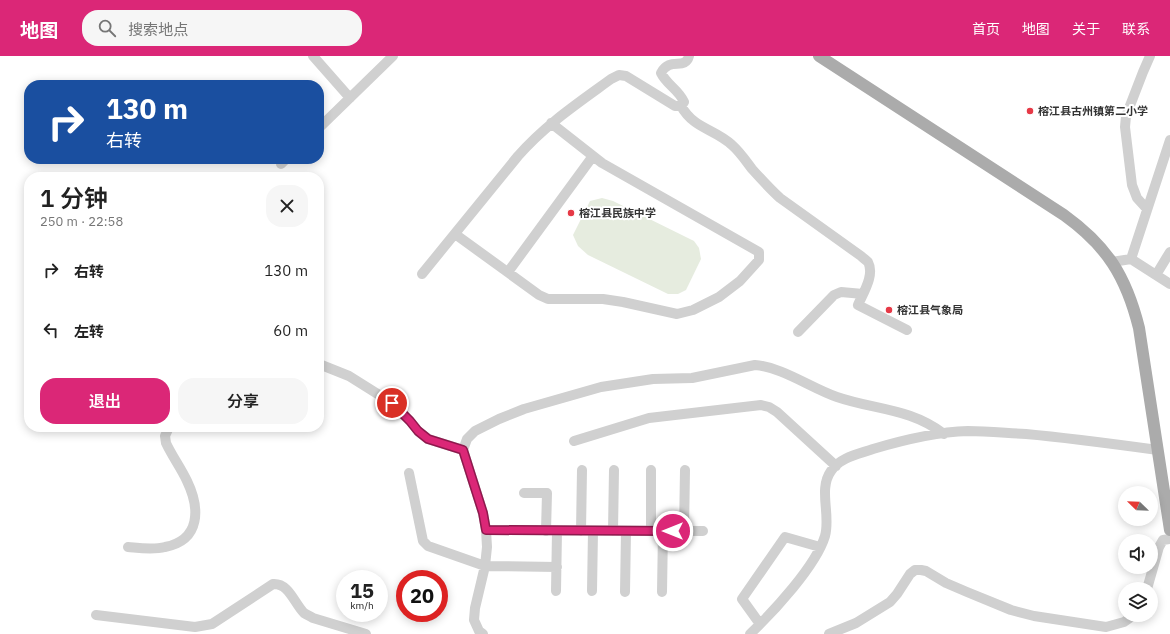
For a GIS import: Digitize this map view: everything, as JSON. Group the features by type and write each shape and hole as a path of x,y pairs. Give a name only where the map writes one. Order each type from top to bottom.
{"main road":[{"path":"819,56 1064,215 1091,236 1112,262 1129,294 1137,322 1158,450 1167,488 1170,530"}],"street":[{"path":"313,56 350,98"},
{"path":"324,123 393,56"},
{"path":"681,106 684,102 682,96 664,80 661,73 669,64 683,63 688,60 689,56"},
{"path":"1147,210 1137,198 1132,185 1125,127 1126,116 1142,72 1150,56"},
{"path":"422,274 531,141 551,123 611,79 619,75 626,76 676,106 681,106"},
{"path":"681,106 694,122 724,139 736,149 765,184 780,198 868,262 871,270 869,279 858,304 907,330"},
{"path":"455,234 539,295 548,299 623,302 677,314 693,310 719,297 740,281 759,260 759,252 602,163 551,123"},
{"path":"1131,259 1170,140"},
{"path":"508,272 593,156"},
{"path":"1156,275 1170,252"},
{"path":"1112,262 1131,259 1170,284"},
{"path":"798,332 834,295 842,292 863,294"},
{"path":"483,634 479,631 474,620 475,608 485,566 487,547 486,530 483,513 463,450 467,439 475,431 499,419 574,394 626,382 653,379 692,378 755,365 762,365 775,369 837,397 903,413 925,422 944,434"},
{"path":"324,366 349,376 392,403 418,431 428,439 463,450"},
{"path":"574,441 649,418 761,405 769,407 777,412 836,466"},
{"path":"750,634 800,577 820,547 825,536 827,520 825,490 826,480 831,470 841,461 851,456 885,446 967,431 1077,438 1158,450"},
{"path":"128,547 155,548 172,546 187,536 195,522 196,513 191,492 166,443 165,436 167,432"},
{"path":"581,531 582,470"},
{"path":"613,531 614,470"},
{"path":"650,531 651,470"},
{"path":"684,531 685,470"},
{"path":"409,473 423,541 428,546 485,566 557,567"},
{"path":"524,493 546,493 546,531"},
{"path":"486,530 702,531"},
{"path":"556,591 557,531"},
{"path":"592,591 593,531"},
{"path":"625,592 626,531"},
{"path":"662,592 663,531"},
{"path":"760,624 742,599 785,537 820,547"},
{"path":"1149,582 1158,547 1163,540 1170,539"},
{"path":"829,634 856,623 890,602 910,574 915,570 926,571 946,583 967,592 1011,610 1034,616 1106,627 1124,622"},
{"path":"96,615 195,627 212,624 273,584 279,584 285,587 305,613 312,618 366,634"}],"shaded area":[{"path":"602,198 613,201 694,241 699,248 701,259 686,290 678,294 668,294 588,255 578,246 573,235 590,201"}],"place":[{"name":"榕江县古州镇第二小学","path":"1030,111"},
{"name":"榕江县民族中学","path":"571,213"},
{"name":"榕江县气象局","path":"889,310"}],"route":[{"path":"392,403 418,431 428,439 463,450 466,465 483,513 486,530 673,531"}]}
